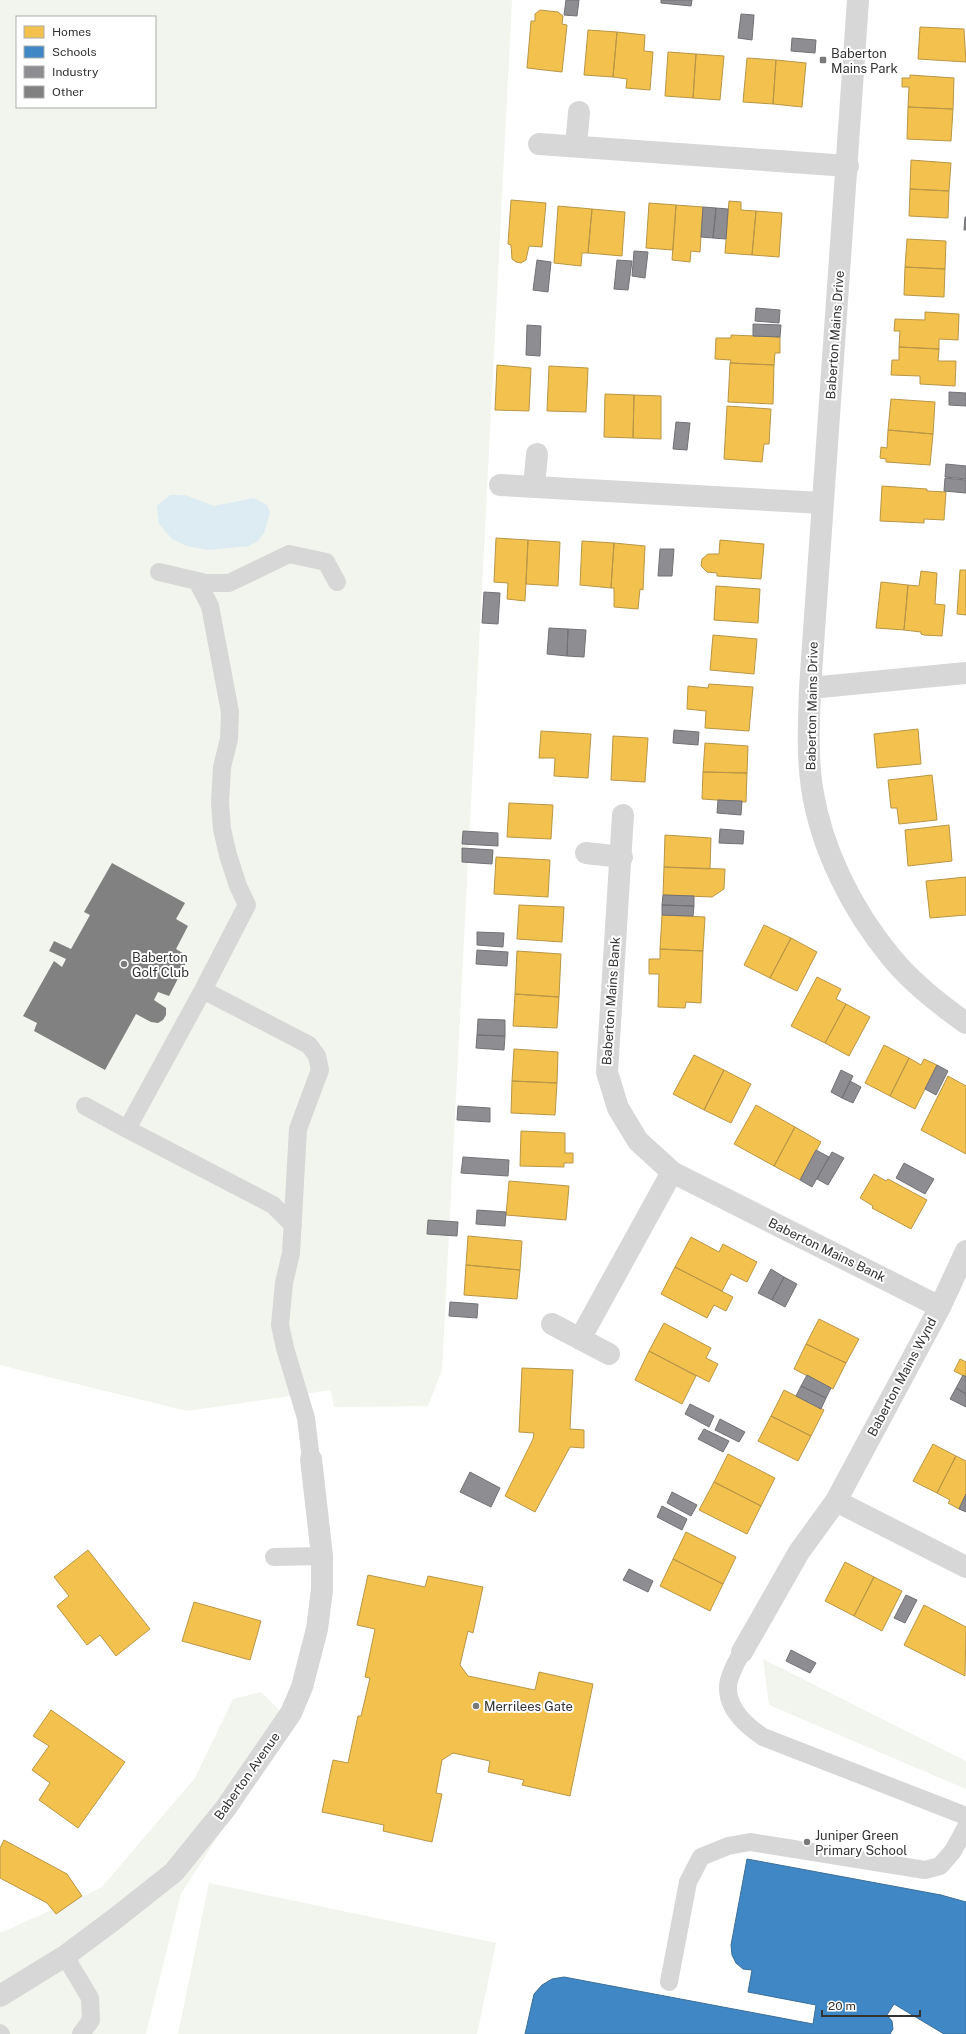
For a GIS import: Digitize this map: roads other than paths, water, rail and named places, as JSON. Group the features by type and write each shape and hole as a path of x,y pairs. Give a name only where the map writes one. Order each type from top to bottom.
{"street":[{"name":"Baberton Mains Drive","path":"858,0 848,166 822,503 810,688 808,752 812,788 820,826 838,870 859,914 891,958 936,1002 966,1023"},
{"path":"576,146 579,112"},
{"path":"539,144 848,166"},
{"path":"534,486 537,454"},
{"path":"500,485 822,503"},
{"path":"810,688 966,673"},
{"name":"Baberton Mains Bank","path":"623,815 622,857 606,1072 618,1108 638,1141 672,1172 940,1307"},
{"path":"586,853 622,857"},
{"path":"580,1339 672,1172"},
{"name":"Baberton Mains Wynd","path":"742,1652 799,1552 836,1501 940,1307 966,1251"},
{"path":"552,1324 609,1354"},
{"name":"Baberton Avenue","path":"0,1996 65,1956 174,1872 225,1809 291,1713 302,1687 317,1629 322,1590 322,1556 311,1460"},
{"path":"836,1501 966,1568"}],"lane":[{"path":"210,606 229,583 289,554 326,562 337,582"},
{"path":"159,572 206,583 229,583"},
{"path":"127,1129 248,905 238,886 228,855 222,829 220,803 222,767 229,739 230,712 210,606 197,581"},
{"path":"203,990 309,1045 317,1056 320,1070 298,1129 291,1253 284,1283 280,1325 285,1348 306,1418 311,1460"},
{"path":"85,1106 273,1205 293,1225"},
{"path":"274,1557 322,1556"},
{"path":"742,1652 733,1669 728,1690 734,1709 747,1726 763,1736 966,1816"},
{"path":"669,1982 688,1882 701,1857 728,1846 750,1842 925,1870 940,1866 953,1852 966,1827"},
{"path":"65,1956 90,1998 91,2020 81,2034"}],"place":[{"name":"Baberton Mains Park","path":"823,60"},
{"name":"Baberton Golf Club","path":"124,964"},
{"name":"Merrilees Gate","path":"476,1706"},
{"name":"Juniper Green Primary School","path":"807,1842"}]}
